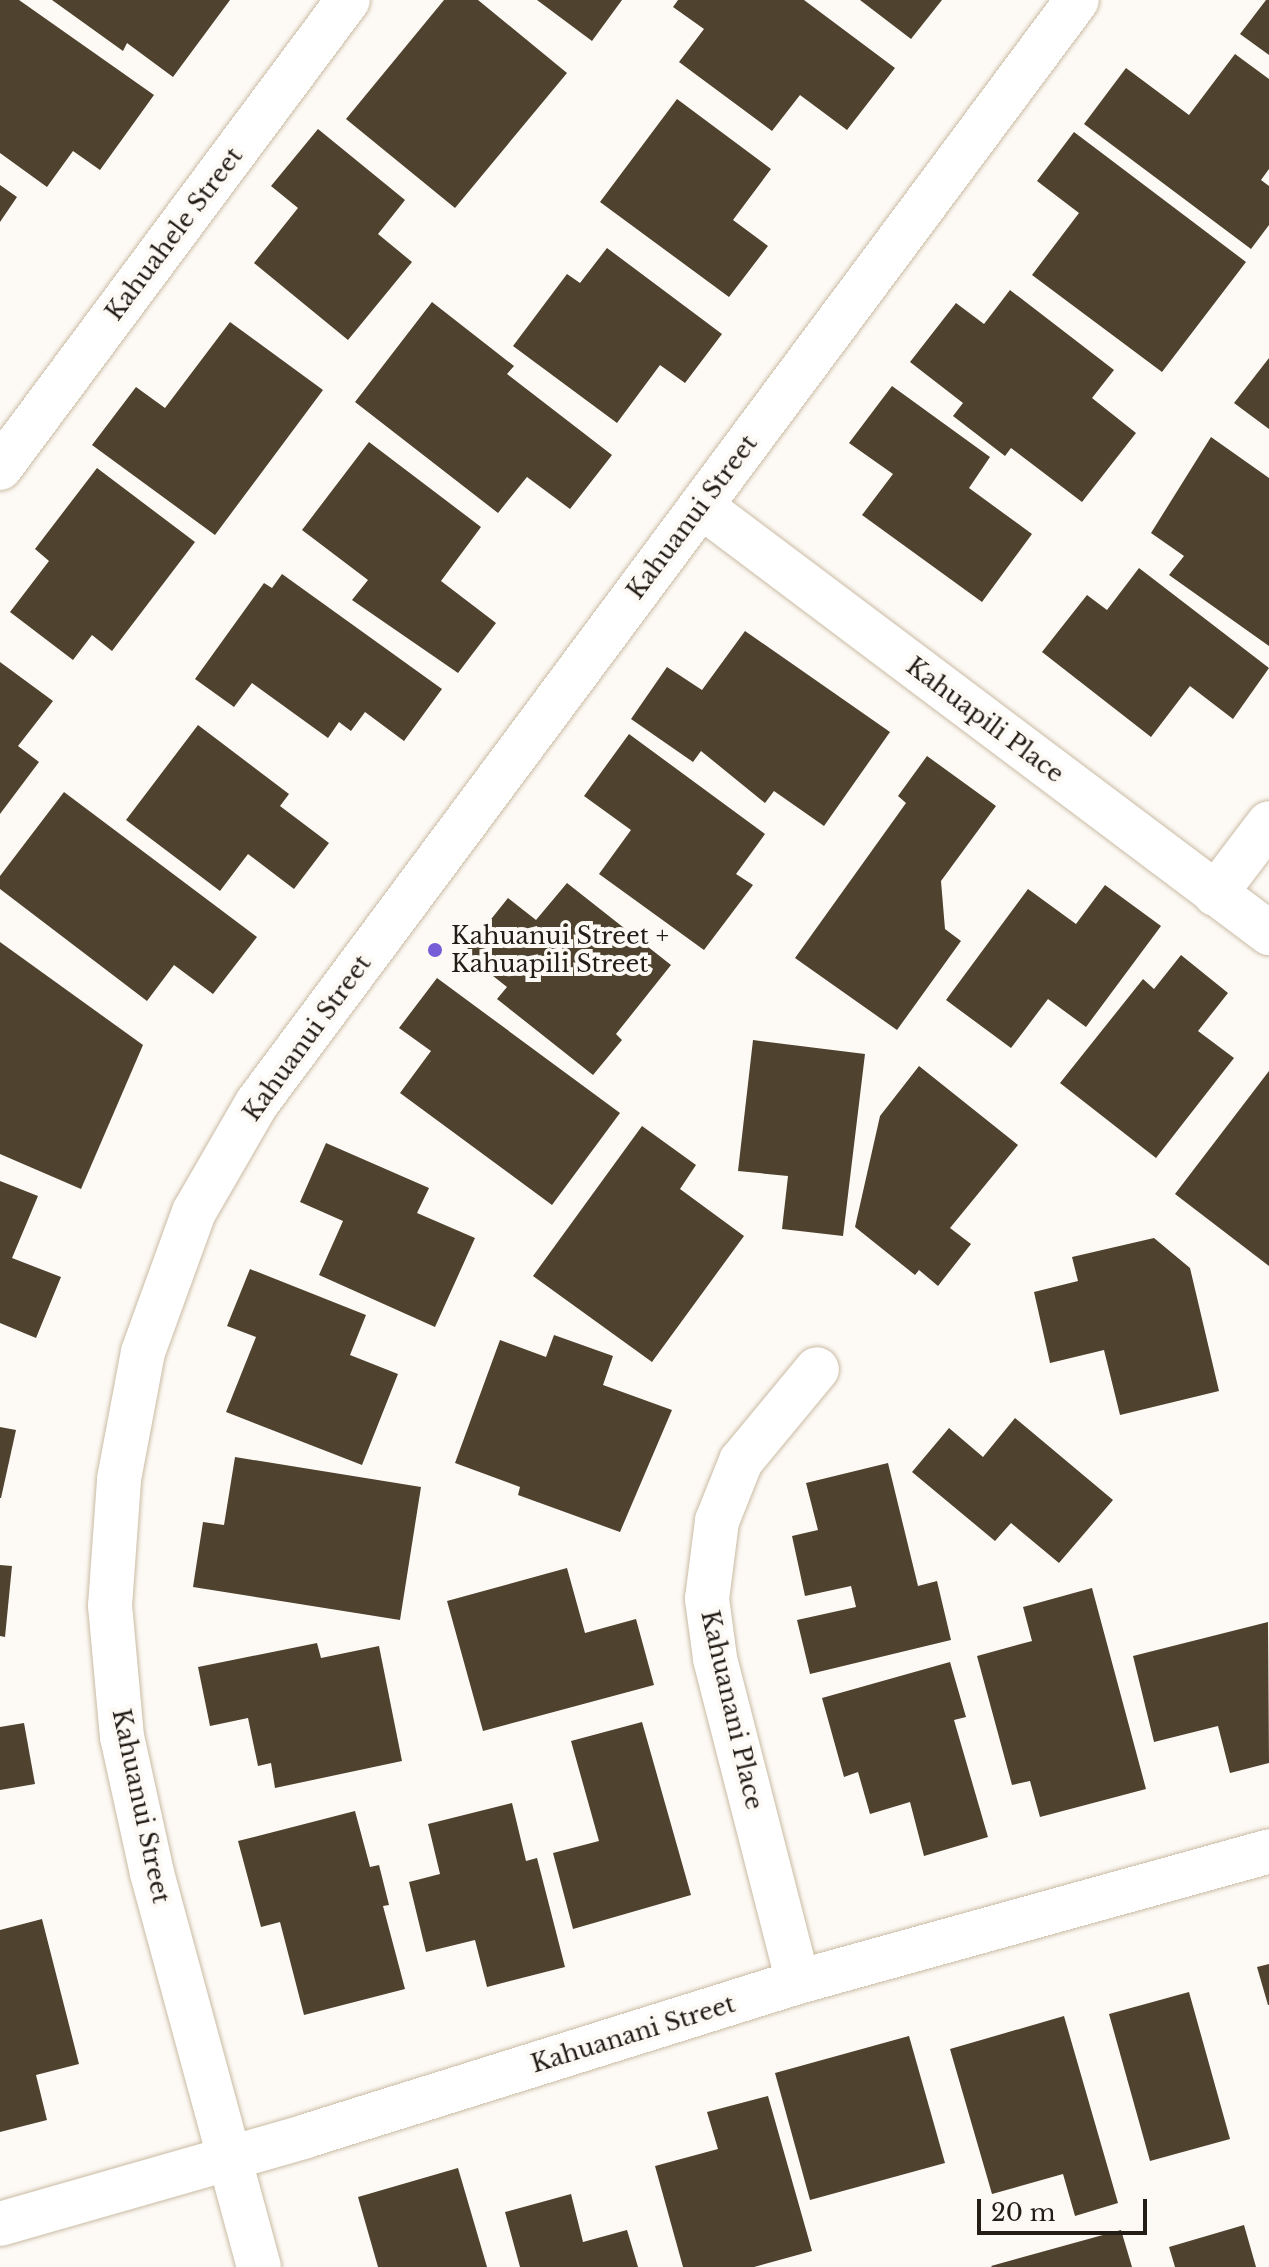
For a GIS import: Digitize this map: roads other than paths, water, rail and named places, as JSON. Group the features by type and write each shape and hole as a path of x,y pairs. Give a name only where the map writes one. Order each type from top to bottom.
{"street":[{"name":"Kahuahele Street","path":"0,468 348,0"},
{"name":"Kahuanui Street","path":"259,2267 152,1873 122,1737 110,1606 119,1479 143,1352 194,1212 257,1103 1077,0"},
{"name":"Kahuapili Place","path":"701,506 1269,933"},
{"path":"1215,894 1269,823"},
{"name":"Kahuanani Place","path":"798,1982 715,1658 707,1599 717,1521 741,1461 817,1369"},
{"name":"Kahuanani Street","path":"0,2224 230,2158 798,1982 1269,1851"}],"place":[{"name":"Kahuanui Street + Kahuapili Street","path":"435,950"}]}
